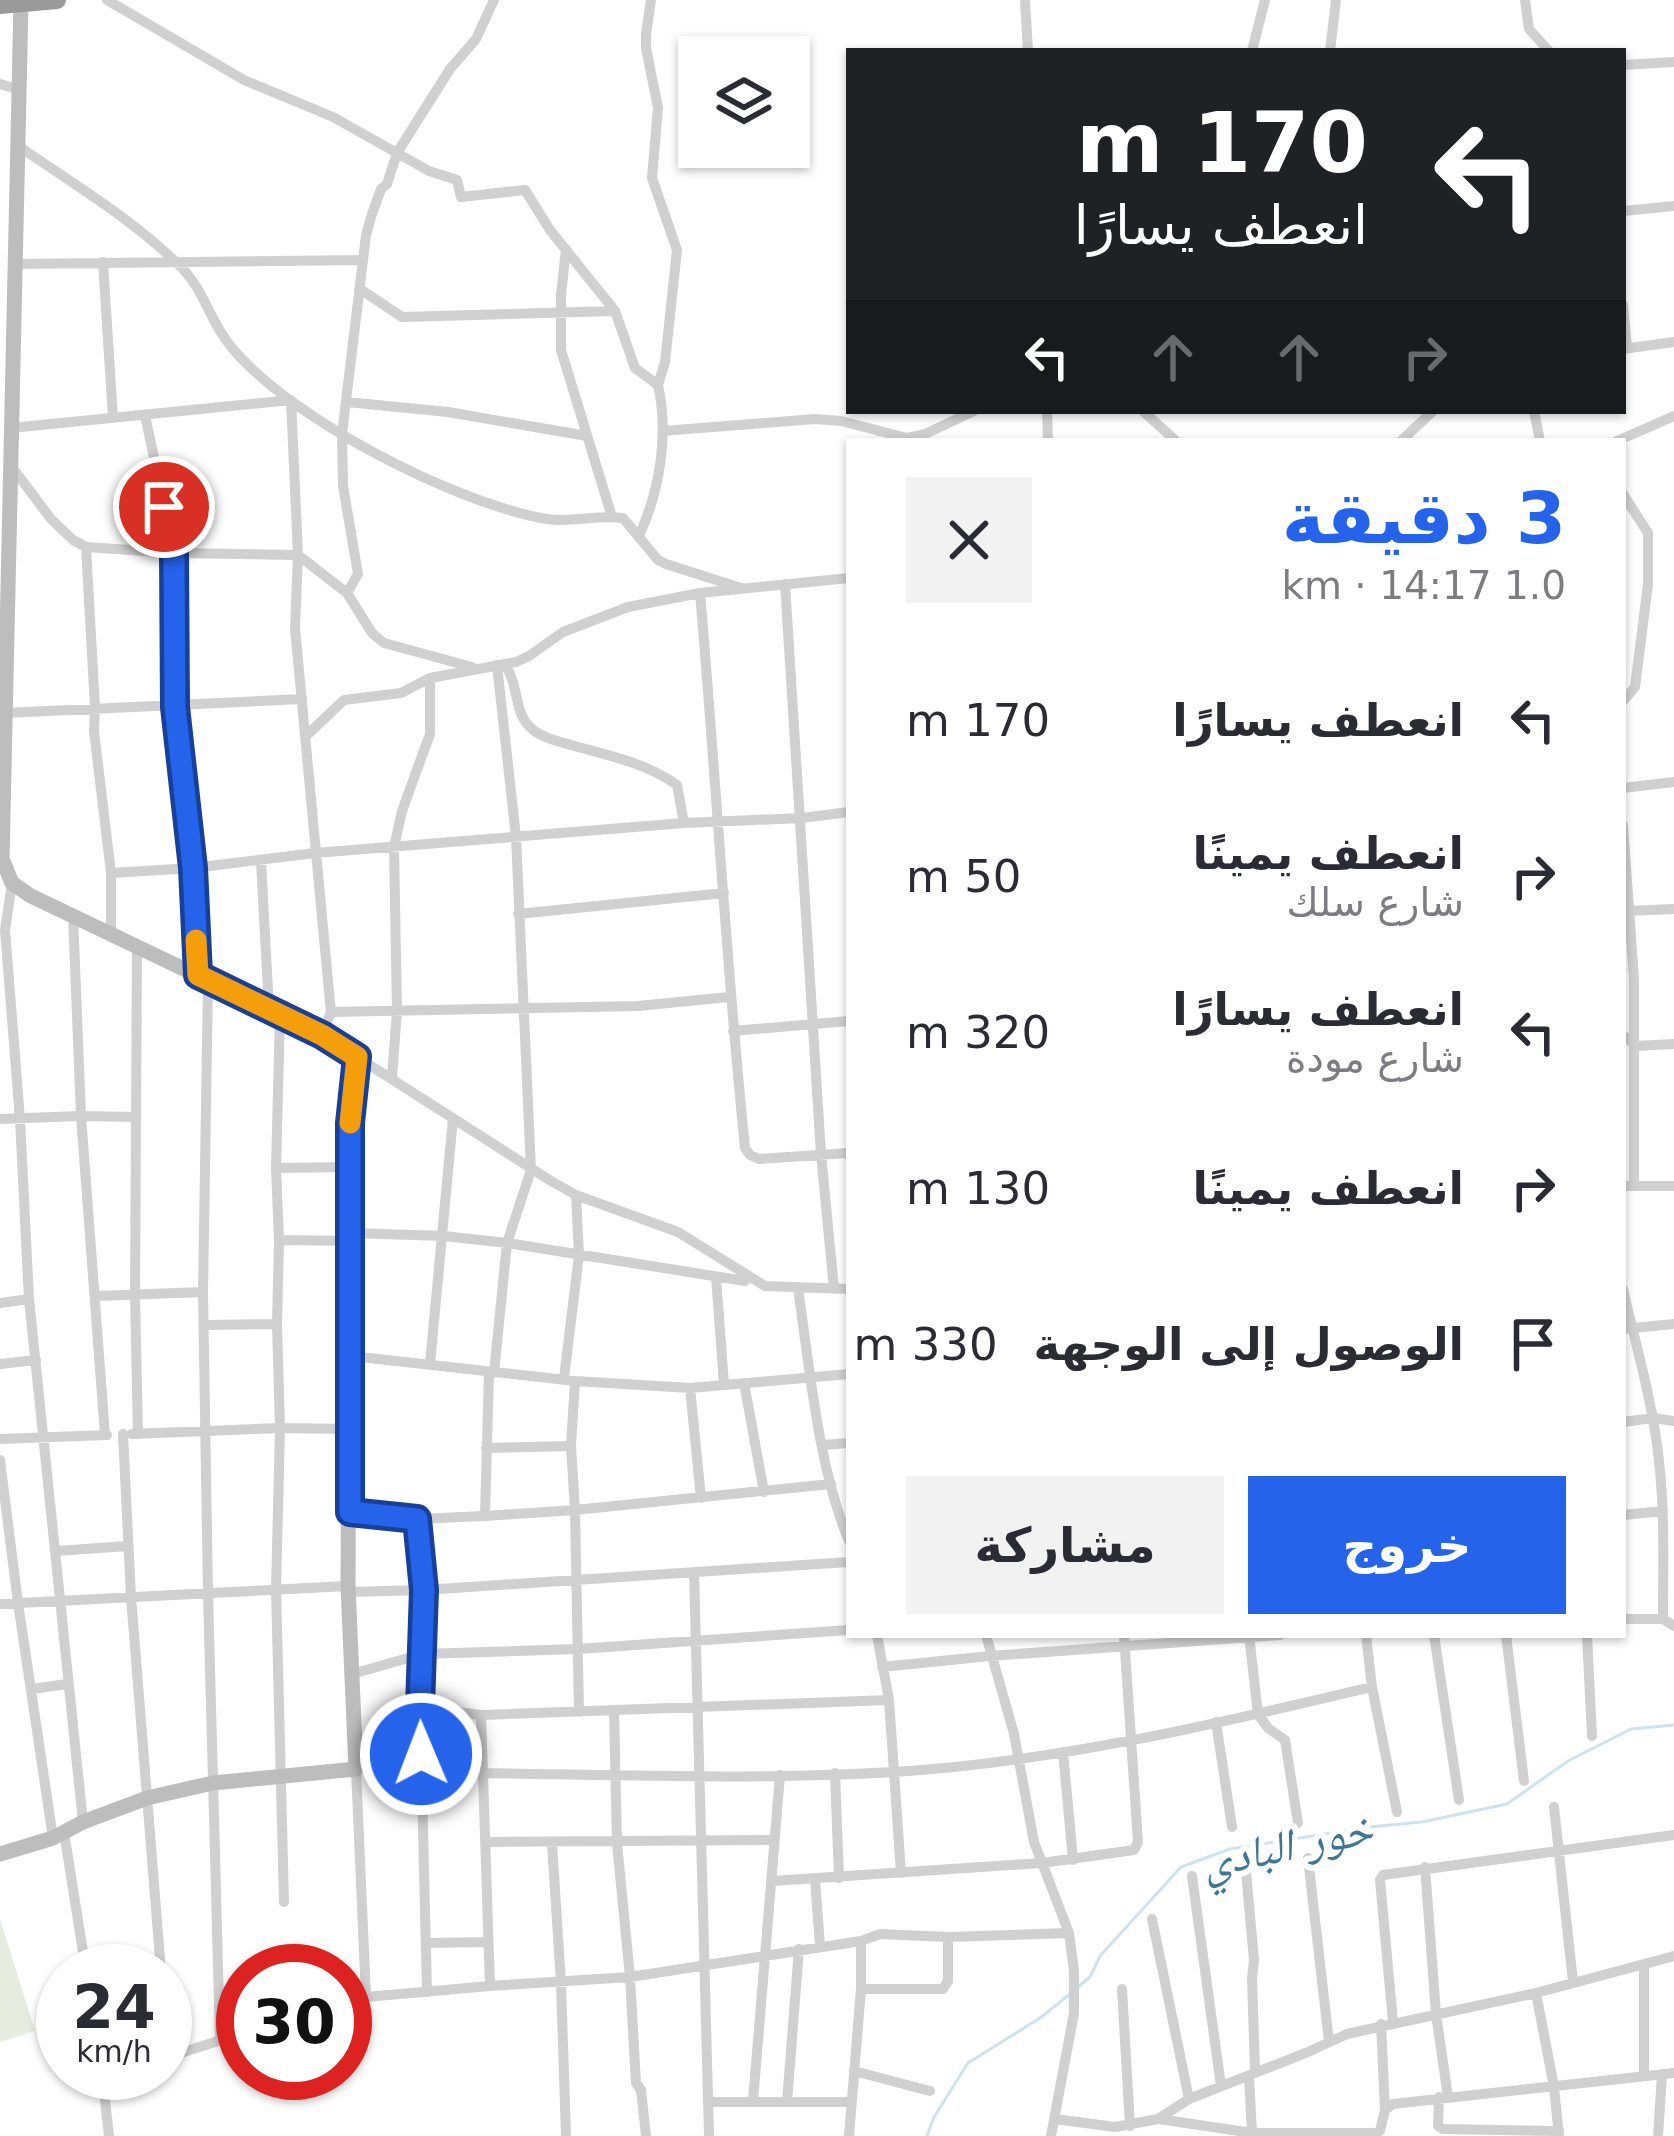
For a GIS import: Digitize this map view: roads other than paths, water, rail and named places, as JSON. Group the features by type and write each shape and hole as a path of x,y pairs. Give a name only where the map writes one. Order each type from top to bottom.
{"highway":[{"path":"10,4 57,0"}],"street":[{"path":"107,0 244,80 333,117 429,172 457,180 461,197 525,190 550,230 615,311 635,368 658,385"},
{"path":"347,593 358,574 344,486 342,434 372,214 397,153 450,69 476,39 494,0"},
{"path":"639,536 655,492 663,431 658,385 665,362 676,250 652,178 658,108 646,34 651,0"},
{"path":"1025,0 1028,48"},
{"path":"1253,48 1265,0"},
{"path":"1330,48 1336,0"},
{"path":"1525,0 1529,28 1546,48"},
{"path":"10,4 18,89 17,145 8,204 15,264 6,403 11,428 4,555 1,848 29,1299 82,1822"},
{"path":"1626,65 1674,63"},
{"path":"0,84 18,89"},
{"path":"17,145 104,204 175,261 200,290 233,350 291,400 342,434 498,507 556,520 612,517 628,521 658,560 741,588"},
{"path":"1626,211 1674,206"},
{"path":"566,249 561,350 612,517"},
{"path":"15,264 363,260"},
{"path":"103,262 113,418"},
{"path":"360,289 402,317 615,311"},
{"path":"1626,349 1674,342"},
{"path":"11,428 291,400"},
{"path":"291,400 298,555 295,628 331,1012 322,1035"},
{"path":"347,402 448,412 587,436"},
{"path":"663,431 815,418 907,438 968,414"},
{"path":"1146,414 1173,438"},
{"path":"1404,438 1430,414"},
{"path":"145,416 174,554 175,707 203,978 203,1325 217,1944"},
{"path":"1624,438 1674,416"},
{"path":"10,464 51,519 86,547 174,554 298,555 347,593 383,643 479,669"},
{"path":"1626,499 1648,533 1648,584 1634,686 1626,697"},
{"path":"86,547 94,731 111,873 111,936"},
{"path":"307,735 344,700 401,693 430,678 529,656 573,626 628,607 700,593 846,578"},
{"path":"785,584 821,1154 835,1289"},
{"path":"700,593 729,997 745,1148 759,1159 846,1153"},
{"path":"501,665 513,678 523,718 534,731 667,777 677,785 684,823"},
{"path":"485,1516 492,1372 507,1243 531,1170 516,837 501,665"},
{"path":"392,1078 397,1010 394,847 430,734 430,678"},
{"path":"5,713 302,699"},
{"path":"1626,788 1674,782"},
{"path":"111,873 846,812"},
{"path":"261,861 274,1011 280,1240 276,1589 284,1902"},
{"path":"5,873 31,896 322,1035 576,1195 678,1232 765,1286 846,1289"},
{"path":"518,914 724,893"},
{"path":"1674,909 1626,911 1636,1046 1628,1186 1674,1186"},
{"path":"73,915 81,1116 105,1435"},
{"path":"137,948 138,1433"},
{"path":"331,1012 638,1006 729,997"},
{"path":"733,1031 846,1021"},
{"path":"1626,1038 1636,1046 1674,1044"},
{"path":"357,1057 351,1103 348,1588 364,1944"},
{"path":"0,1120 135,1117"},
{"path":"430,1364 453,1118"},
{"path":"276,1168 350,1167"},
{"path":"576,1195 579,1255 569,1380 579,1712"},
{"path":"280,1240 444,1236 758,1282"},
{"path":"716,1277 724,1384"},
{"path":"798,1289 823,1445 846,1528"},
{"path":"96,1296 203,1292"},
{"path":"0,1303 29,1299"},
{"path":"203,1325 278,1324"},
{"path":"1626,1619 1669,1622 1659,1460 1653,1418 1628,1329 1674,1324"},
{"path":"351,1356 690,1388 846,1374"},
{"path":"0,1364 36,1360"},
{"path":"744,1383 764,1492"},
{"path":"690,1388 700,1498"},
{"path":"1626,1422 1674,1421"},
{"path":"0,1439 350,1429"},
{"path":"123,1435 159,1944"},
{"path":"823,1445 846,1443"},
{"path":"486,1448 571,1446"},
{"path":"0,1460 32,1689 81,1944"},
{"path":"350,1512 417,1519 485,1516 831,1484"},
{"path":"1626,1515 1663,1511"},
{"path":"417,1519 424,1590 420,1707 427,1992"},
{"path":"56,1551 128,1546"},
{"path":"0,1604 276,1589 424,1590 846,1562"},
{"path":"694,1572 709,2136"},
{"path":"352,1674 422,1654 578,1649 846,1630"},
{"path":"877,1638 889,1700 901,1873"},
{"path":"987,1638 1020,1758 1034,1842 1069,1933 1074,1971 1074,2013 1051,2136"},
{"path":"882,1667 1124,1641 1199,1638"},
{"path":"1249,1638 1258,1714 1286,1740 1298,1823"},
{"path":"1366,1638 1396,1812"},
{"path":"1434,1638 1459,1800"},
{"path":"1506,1638 1524,1781"},
{"path":"1587,1638 1592,1736"},
{"path":"772,1881 1042,1863 1135,1850 1124,1641"},
{"path":"32,1689 67,1684"},
{"path":"482,1773 896,1772 1063,1752 1372,1687"},
{"path":"420,1707 481,1715 889,1700"},
{"path":"614,1710 617,1843 636,2083 641,2090 646,2136"},
{"path":"481,1715 490,1986"},
{"path":"1216,1722 1232,1827"},
{"path":"1063,1752 1073,1860"},
{"path":"0,1854 147,1798 213,1784 356,1769"},
{"path":"835,1773 839,1878"},
{"path":"753,2101 780,1775"},
{"path":"1554,1807 1574,1982"},
{"path":"1158,2119 1252,2133 1380,2131 1385,2110 1387,2023 1383,1874 1674,1835"},
{"path":"485,1842 774,1840"},
{"path":"552,1843 566,2136"},
{"path":"1308,1858 1330,2042"},
{"path":"1425,1867 1443,2097 1438,2126 1559,2134 1536,1993"},
{"path":"1246,1872 1254,1960 1252,2133"},
{"path":"1192,1876 1221,2086"},
{"path":"815,1879 820,1946"},
{"path":"1152,1919 1189,2099"},
{"path":"372,1997 630,1977 861,1941 880,1934 1069,1933"},
{"path":"861,1989 943,1989 948,1981 948,1936"},
{"path":"849,2136 861,1941"},
{"path":"426,1943 488,1942"},
{"path":"787,2102 799,1949"},
{"path":"1054,2119 1114,2131 1158,2119 1189,2099 1347,2034 1536,1993 1674,1956"},
{"path":"1644,1964 1644,2075"},
{"path":"1122,1989 1130,2126"},
{"path":"854,2071 930,2090"},
{"path":"1385,2110 1393,2104 1443,2097 1668,2074 1658,2136"},
{"path":"106,2100 110,2136"},
{"path":"709,2102 851,2102"}],"waterway":[{"name":"خور البادي","path":"1077,1988 1181,1867 1230,1849 1422,1822 1507,1804 1568,1761 1631,1729 1674,1725"},
{"name":"خور البادي","path":"927,2136 968,2063 1070,1994"}]}
